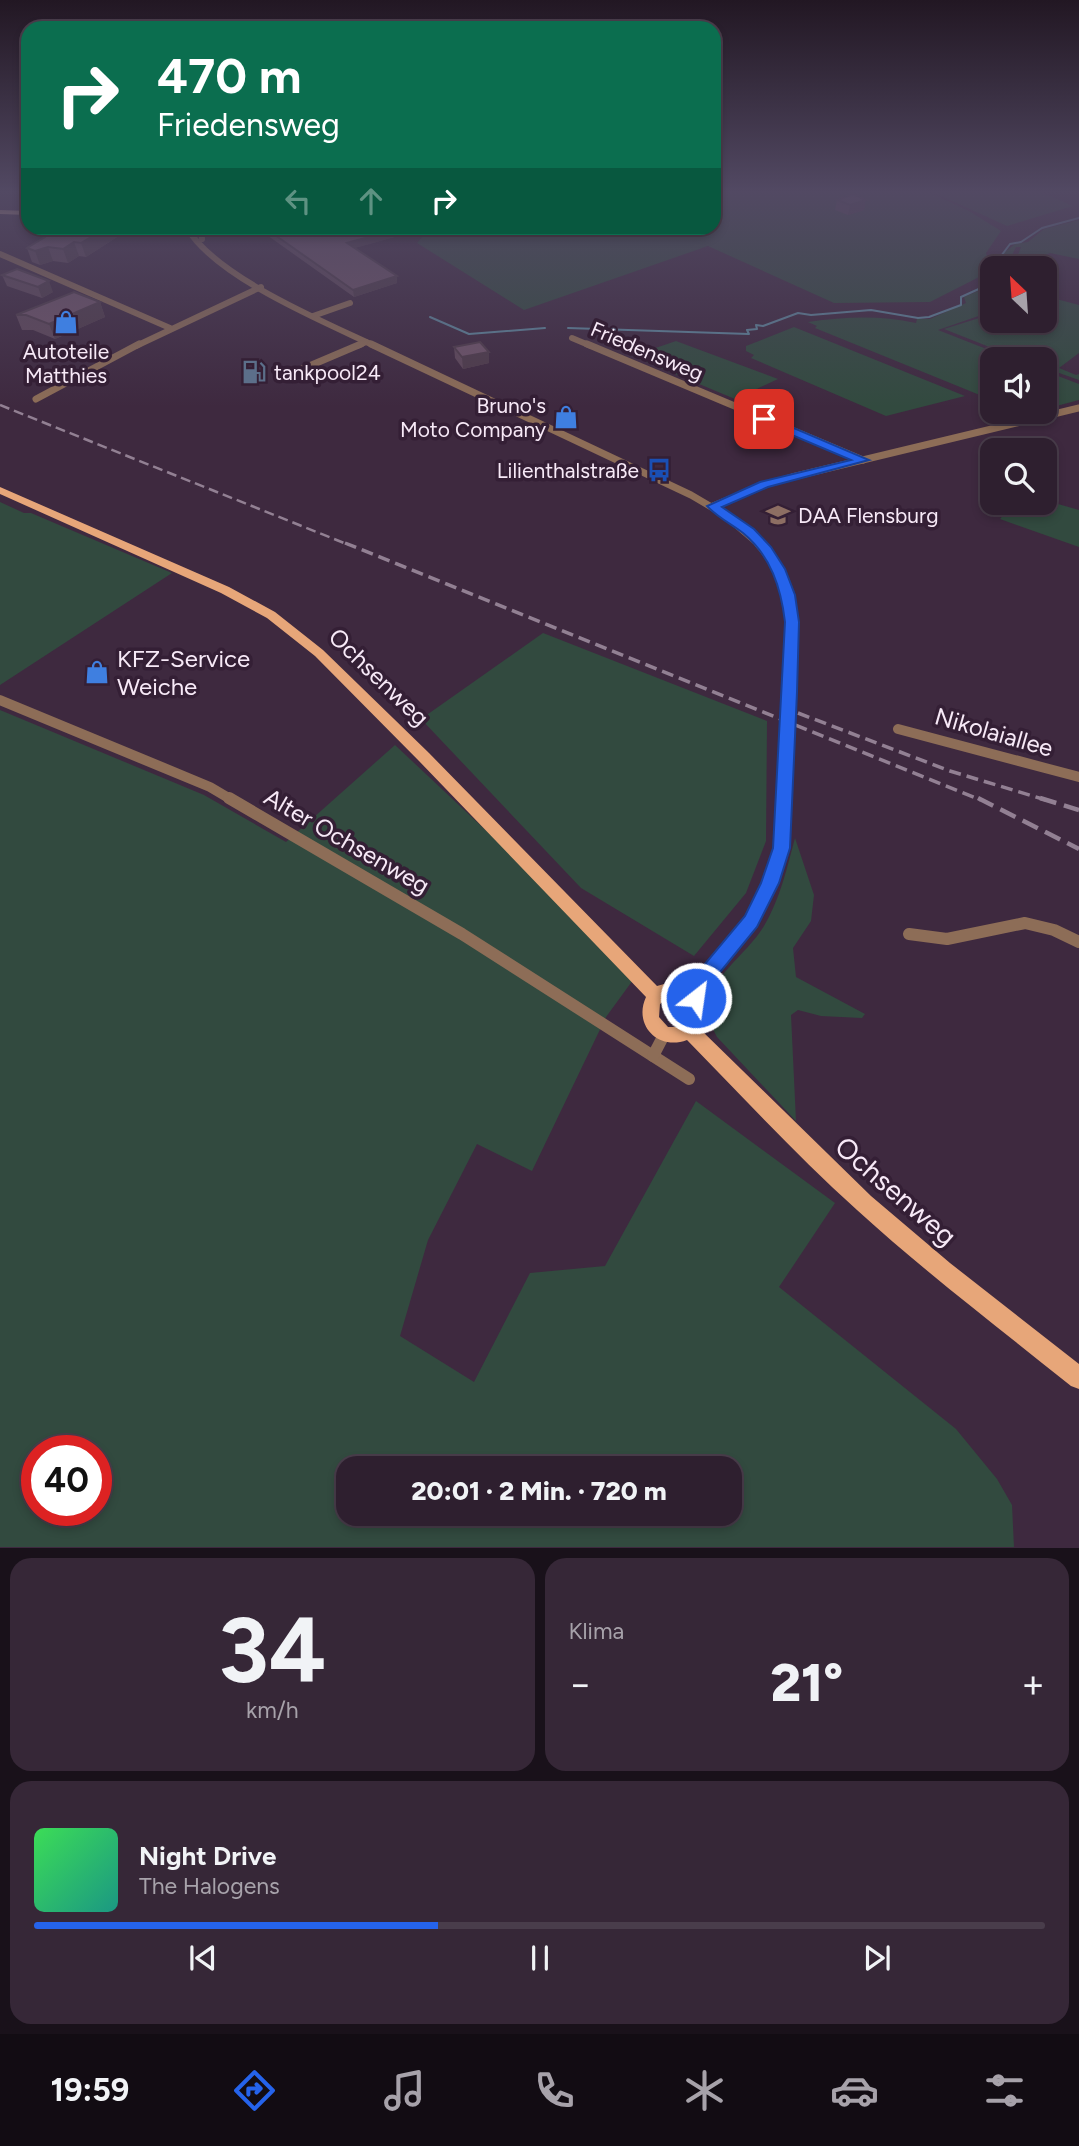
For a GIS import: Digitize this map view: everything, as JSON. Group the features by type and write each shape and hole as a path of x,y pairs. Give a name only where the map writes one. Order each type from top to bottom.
{"main road":[{"name":"Ochsenweg","path":"0,490 225,590 271,615 319,653 655,995"},
{"path":"674,989 687,995 696,1006 697,1019 689,1030 678,1035 665,1033 657,1028 649,1015 650,1001 655,995 674,989"},
{"name":"Ochsenweg","path":"689,1030 796,1140 864,1203 1079,1378"}],"street":[{"path":"19,262 170,328"},
{"path":"217,262 313,316 713,506 749,532 766,550 778,569 788,595 792,622 781,848 774,872 751,921 697,991 696,1006"},
{"path":"225,262 232,270"},
{"path":"36,399 170,328 261,287"},
{"path":"313,316 349,303"},
{"name":"Friedensweg","path":"572,338 863,460"},
{"path":"281,378 366,342"},
{"path":"713,506 764,485 1079,408"},
{"name":"Alter Ochsenweg","path":"0,700 210,787 462,934 690,1079"},
{"name":"Nikolaiallee","path":"898,729 1079,777"},
{"path":"909,934 947,939 1026,923 1054,930 1079,942"},
{"path":"674,989 697,981 713,967"},
{"path":"653,1056 665,1033"}],"green space":[{"path":"448,262 661,262 524,310"},
{"path":"744,262 980,262 980,277 930,302 834,303"},
{"path":"980,290 980,315 938,330 981,347 980,395 815,328 817,326 808,322 862,318 916,323 917,319 930,319 966,303 964,297"},
{"path":"1057,299 1079,305 1079,353 1059,368 1079,374 1079,380 1057,372 1057,347 990,347 944,329 980,318 980,333 1057,333"},
{"path":"794,327 965,396 886,416 751,358 754,355 746,351 746,346"},
{"path":"676,341 778,379 735,399 632,356"},
{"path":"1057,376 1079,384 1079,400 1057,406"},
{"path":"0,502 24,513 31,513 172,573 0,685"},
{"path":"1057,504 1079,510 1079,547 1000,519 1004,515 1057,515"},
{"path":"543,633 767,721 766,841 746,893 694,956 581,888 421,719"},
{"path":"0,710 204,795 286,842 395,745 494,838 633,980 606,1017 532,1171 477,1144 428,1240 400,1336 474,1382 530,1273 605,1266 696,1101 835,1203 779,1287 956,1429 997,1479 1012,1505 1014,1547 0,1547"},
{"path":"795,838 814,895 811,921 793,948 796,977 865,1014 862,1018 821,1016 798,1010 791,1015 796,1121 717,1037 710,1019 709,1003 721,977 754,940 770,916"}],"building":[{"path":"314,262 376,262 397,276 353,290"},
{"path":"17,269 49,281 38,287 2,275"},
{"path":"74,292 100,302 49,324 26,315 16,315"},
{"path":"480,342 489,352 462,357 454,347"}],"waterway":[{"path":"568,328 749,334 747,330 757,329 756,325 763,326 798,313 811,315 871,310 918,318 929,317 961,305 961,297 980,288"},
{"path":"430,317 469,334 545,328"}],"railway":[{"path":"0,405 349,545"},
{"path":"345,543 981,800"},
{"path":"798,713 950,771 1046,800"},
{"path":"978,798 1079,849"},
{"path":"1040,798 1079,810"}],"place":[{"name":"Autoteile Matthies","path":"66,322"},
{"name":"tankpool24","path":"254,372"},
{"name":"Bruno's Moto Company","path":"566,417"},
{"name":"Lilienthalstraße","path":"659,470"},
{"name":"DAA Flensburg","path":"778,515"},
{"name":"KFZ-Service Weiche","path":"97,672"}],"route":[{"path":"696,998 705,977 751,921 770,883 781,848 790,692 792,622 788,595 778,569 766,550 749,532 713,506 764,485 863,460 764,419"}]}
